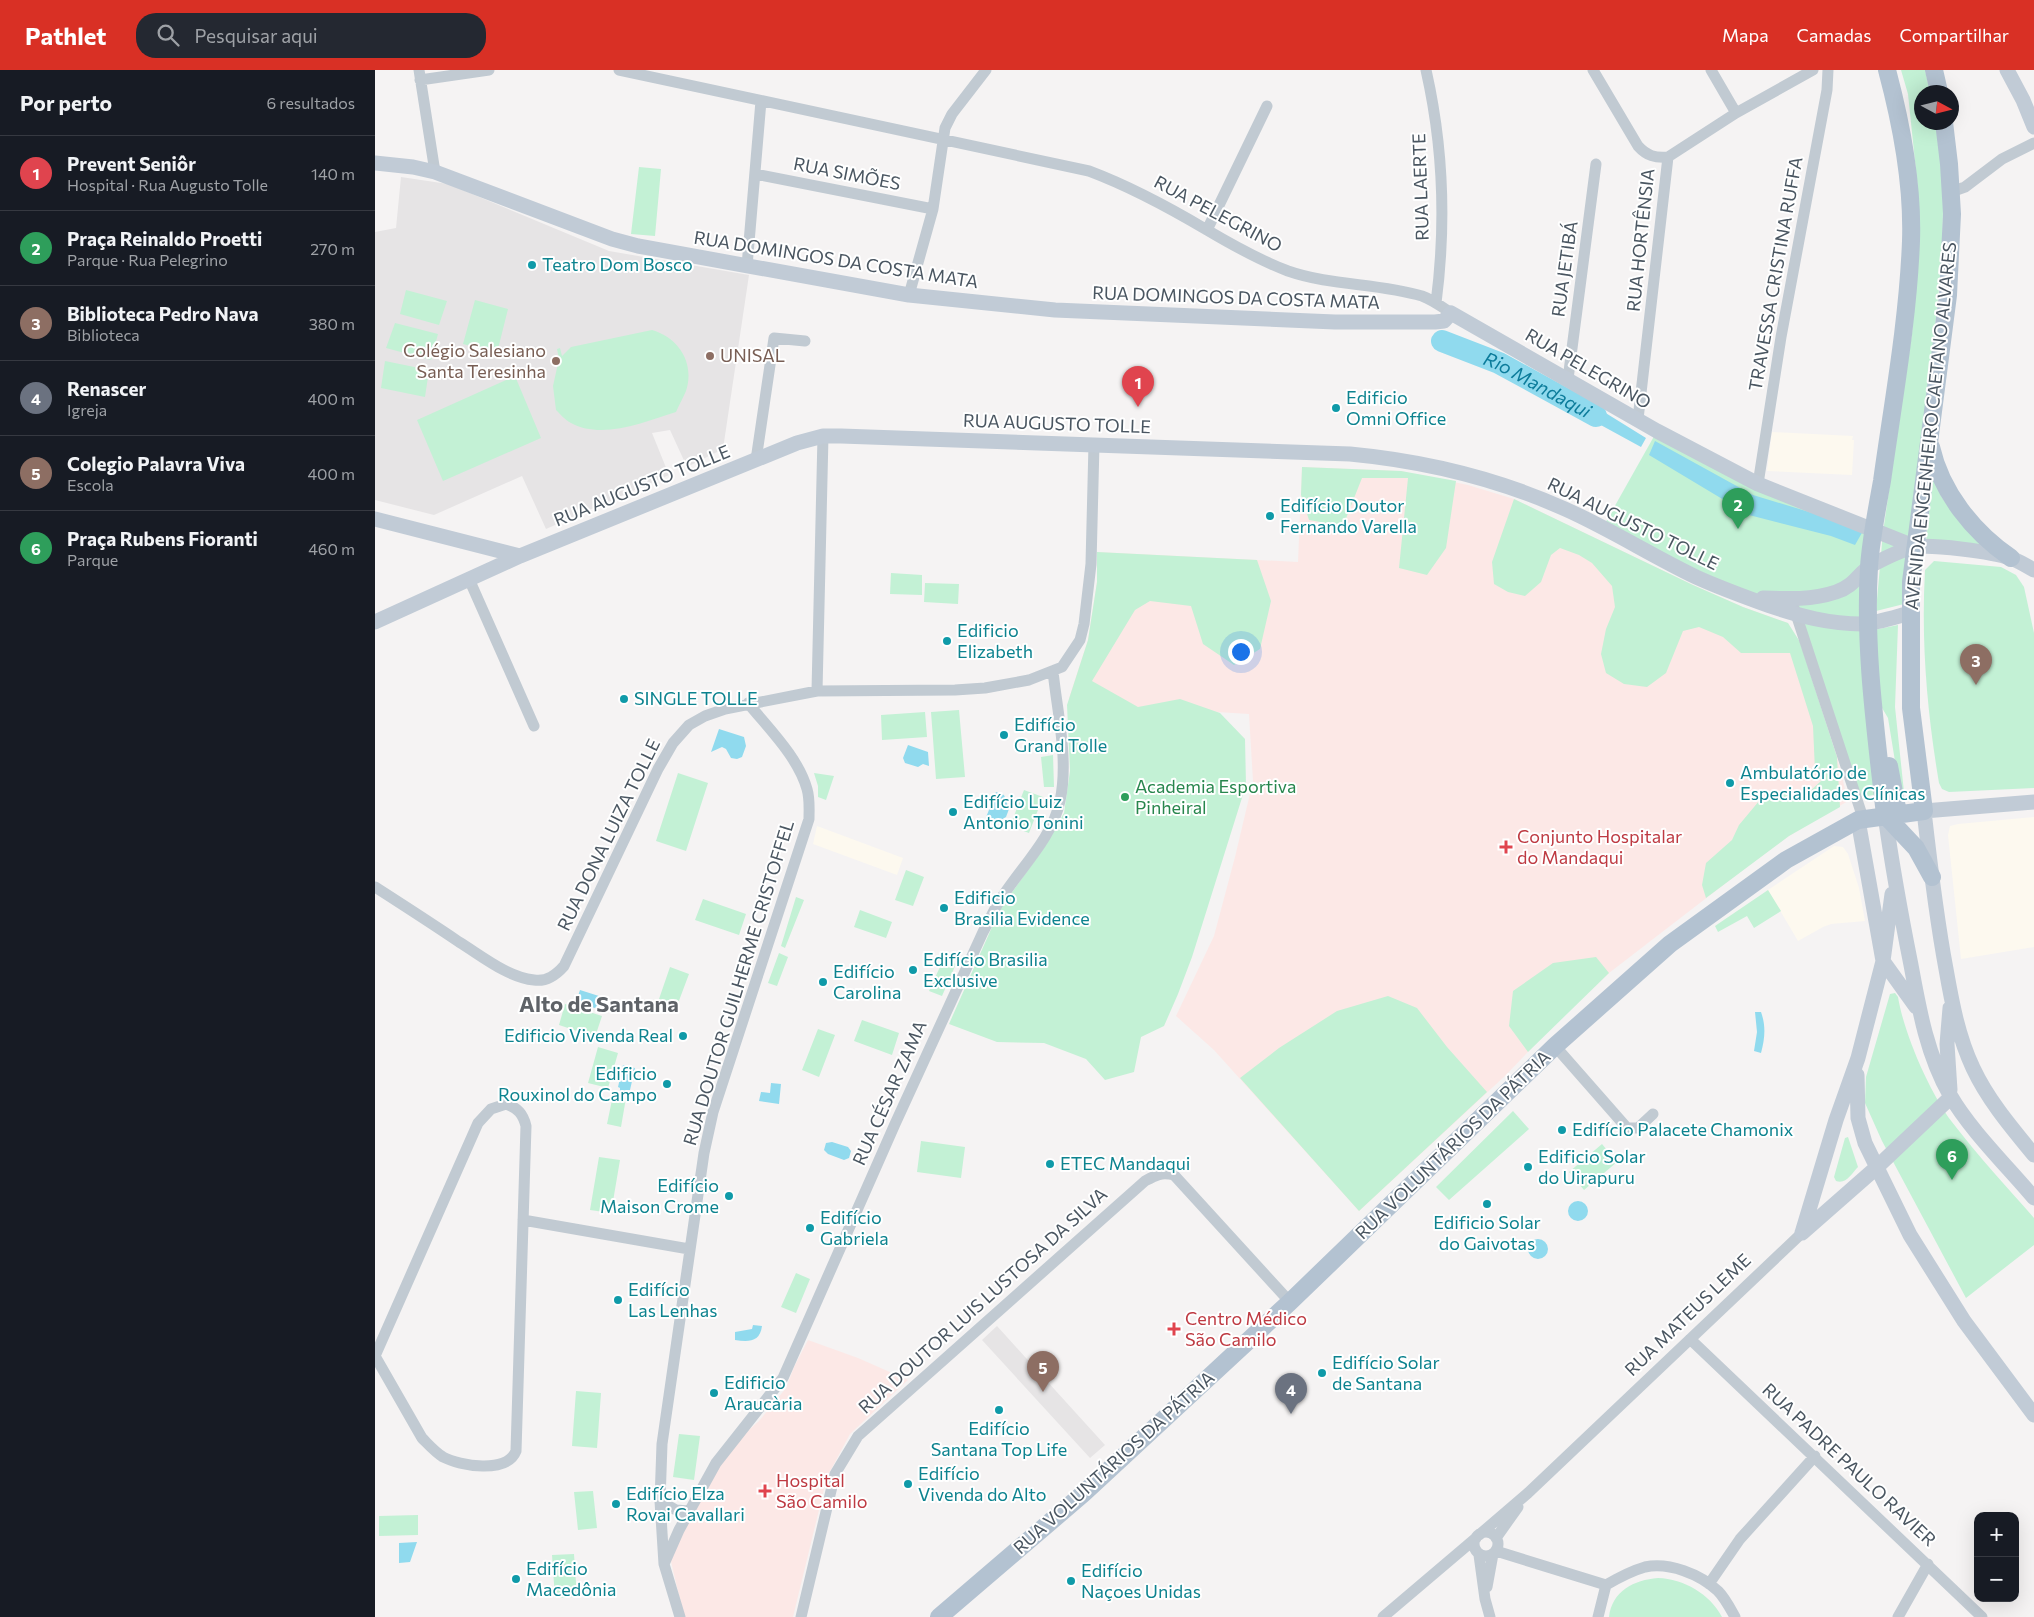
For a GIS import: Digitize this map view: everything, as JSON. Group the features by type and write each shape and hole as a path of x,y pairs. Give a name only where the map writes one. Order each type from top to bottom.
{"main road":[{"path":"1887,70 1900,118 1905,150 1911,241 1907,298 1896,386 1869,566 1867,623 1869,673 1875,723 1887,759 1892,814 1916,848 1932,877"},
{"path":"1934,70 1937,85"},
{"name":"AVENIDA ENGENHEIRO CAETANO ALVARES","path":"1924,810 1911,708 1910,613 1911,582 1948,295 1952,214 1945,130"},
{"path":"1929,439 1936,465 1956,502 1988,540 2011,558"},
{"name":"RUA VOLUNTÁRIOS DA PÁTRIA","path":"939,1617 1084,1493 1290,1302 1555,1046 1655,957 1693,926 1786,860 1860,819 1924,810"}],"street":[{"path":"435,172 419,75 489,70"},
{"name":"RUA PELEGRINO","path":"619,70 1089,171 1127,187 1252,256 1295,273 1423,297 1568,378 1657,431 1758,484 1916,547"},
{"path":"909,294 933,209 945,128 952,114 986,70"},
{"name":"RUA LAERTE","path":"1426,70 1435,115 1441,193 1439,278 1436,303"},
{"name":"RUA HORTÊNSIA","path":"1593,70 1638,146 1646,154 1661,158 1668,157 1639,419"},
{"path":"1711,70 1736,113"},
{"path":"1668,157 1736,113 1813,70"},
{"name":"TRAVESSA CRISTINA RUFFA","path":"1758,484 1781,337 1827,90 1828,70"},
{"path":"2007,70 2034,127"},
{"path":"747,266 761,101"},
{"path":"1207,230 1267,106"},
{"path":"1951,192 1965,187 2002,159 2034,143"},
{"name":"RUA DOMINGOS DA COSTA MATA","path":"375,163 413,167 435,172 611,239 684,256 909,294 1055,310 1335,322 1435,322 1444,321 1451,313"},
{"name":"RUA JETIBÁ","path":"1568,378 1597,164"},
{"name":"RUA SIMÕES","path":"755,174 933,209"},
{"path":"756,460 774,338 805,341"},
{"path":"817,691 823,436"},
{"name":"RUA AUGUSTO TOLLE","path":"375,622 520,556 797,443 823,436 1094,444 1351,454 1391,458 1470,475 1564,508 1697,577 1796,615 1834,623 1867,623 1910,613"},
{"name":"RUA DONA LUIZA TOLLE","path":"375,887 494,964 521,978 536,981 551,977 564,966 659,769 673,743 689,725 705,716 748,703 817,691 985,688 1029,680 1062,668 1080,640 1084,624 1091,564 1094,444"},
{"path":"375,519 520,556"},
{"path":"1869,566 1892,555 1916,547 1965,550 2011,558 2034,570"},
{"name":"RUA AUGUSTO TOLLE","path":"1746,597 1791,599 1822,596 1837,592 1855,582 1869,566"},
{"path":"469,579 534,726"},
{"path":"1791,599 1860,819 1883,962 1920,1012"},
{"name":"RUA CÉSAR ZAMA","path":"664,1564 689,1511 716,1463 783,1378 899,1115 979,940 997,905 1046,834 1054,817 1060,802 1062,757 1053,671"},
{"name":"RUA DOUTOR GUILHERME CRISTOFFEL","path":"680,1617 664,1564 660,1501 662,1444 704,1153 713,1112 809,820 809,795 803,777 787,752 748,703"},
{"name":"RUA VOLUNTÁRIOS DA PÁTRIA","path":"1924,810 2034,802"},
{"name":"AVENIDA ENGENHEIRO CAETANO ALVARES","path":"1924,810 1932,877 1957,1024 1973,1068 2003,1118 2034,1155"},
{"path":"1802,1232 1836,1120 1858,1058 1883,962 1894,880 1892,814"},
{"path":"1894,880 1920,1012 1936,1068 1951,1097 2034,1198"},
{"path":"1951,997 1947,1029 1951,1097"},
{"path":"1555,1046 1627,1128 1634,1129 1642,1126 1653,1114"},
{"path":"1858,1058 1856,1092 1858,1118 1865,1143 1876,1168 1910,1234 1964,1321 2034,1415"},
{"name":"RUA MATEUS LEME","path":"1385,1616 1528,1493 1802,1232 1876,1168 1951,1097"},
{"path":"499,1105 514,1106 521,1112 526,1126 516,1446 513,1458 507,1463 499,1465 469,1464 454,1462 431,1448 422,1438 375,1356 479,1123 491,1109 499,1105"},
{"name":"RUA DOUTOR LUIS LUSTOSA DA SILVA","path":"801,1617 835,1474 858,1436 1145,1181 1156,1174 1174,1175 1290,1302"},
{"path":"523,1220 689,1249"},
{"name":"RUA PADRE PAULO RAVIER","path":"1691,1339 1982,1617"},
{"path":"1709,1584 1740,1540 1815,1456"},
{"name":"RUA MATEUS LEME","path":"1496,1538 1528,1493"},
{"path":"660,1501 676,1510 689,1511"},
{"path":"1485,1599 1498,1542 1488,1532 1477,1536 1474,1547 1478,1553 1485,1599 1490,1617"},
{"path":"1478,1553 1489,1556 1495,1553 1606,1585 1626,1574 1647,1567 1669,1567 1687,1572 1709,1584 1724,1598 1735,1617"},
{"name":"RUA MATEUS LEME","path":"1447,1563 1478,1553"},
{"path":"1898,1617 1928,1564"},
{"path":"1597,1617 1606,1585"}],"shaded area":[{"name":"Colégio Salesiano Santa Teresinha","path":"401,177 448,184 609,251 749,275 723,449 687,467 670,430 652,433 669,475 546,529 522,476 434,515 375,500 375,232 396,228"},
{"path":"1772,432 1853,436 1852,475 1767,471"},
{"name":"Conjunto Hospitalar do Mandaqui","path":"1302,467 1401,471 1468,485 1514,499 1693,585 1743,607 1788,623 1837,757 1848,801 1789,836 1609,973 1545,1034 1506,1075 1359,1211 1214,1050 1176,1016 1214,936 1235,857 1253,781 1249,714 1138,707 1069,698 1088,640 1097,582 1097,552 1298,562"},
{"path":"2034,817 2034,947 1961,959 1948,835 1950,826"},
{"path":"817,826 903,858 897,875 813,844"},
{"path":"1834,846 1843,847 1848,854 1859,888 1865,921 1831,924 1798,941 1768,890"},
{"path":"997,1326 1105,1445 1090,1458 982,1340"},
{"name":"Hospital São Camilo","path":"808,1340 858,1358 908,1380 850,1434 827,1477 793,1617 684,1617 670,1557 717,1470 740,1438 759,1421 786,1388"}],"green space":[{"path":"1901,70 1925,70 1928,85 1914,85 1914,130 1937,130 1943,192 1941,262 1904,604 1876,611 1883,532 1912,333 1918,261 1918,190 1908,94"},
{"path":"639,167 661,169 655,236 631,234"},
{"path":"406,290 447,301 439,325 400,314"},
{"path":"475,300 508,309 497,353 463,344"},
{"path":"395,323 438,334 431,360 386,348"},
{"path":"652,330 662,334 677,345 686,362 688,381 686,391 676,412 623,428 596,430 583,428 571,423 556,410 553,386 559,359 557,349 560,348 562,356 571,347"},
{"path":"385,361 429,370 425,397 381,388"},
{"path":"515,376 541,438 443,481 417,420"},
{"path":"1657,431 1874,530 1878,794 1858,798 1796,615 1603,527"},
{"path":"1302,467 1401,471 1456,481 1446,548 1427,575 1399,568 1408,478 1362,478 1343,526 1309,520 1301,495"},
{"path":"1932,479 1936,483 1941,497 1953,512 1988,547 1926,542"},
{"path":"1514,499 1693,585 1743,607 1788,623 1800,642 1837,757 1840,807 1789,836 1706,898 1702,885 1706,863 1732,840 1739,825 1759,801 1784,794 1808,793 1821,781 1815,771 1813,726 1790,653 1741,653 1723,637 1699,627 1683,631 1666,673 1647,687 1624,684 1606,673 1601,654 1606,629 1615,607 1612,586 1592,563 1579,555 1560,548 1551,555 1541,582 1525,596 1508,592 1494,584 1492,562"},
{"path":"1097,552 1257,560 1271,601 1260,649 1234,665 1203,644 1191,606 1150,601 1135,610 1092,681 1138,707 1180,699 1220,713 1245,739 1246,785 1192,957 1178,994 1164,1026 1141,1037 1134,1072 1105,1080 1086,1059 1044,1043 997,1042 949,1024 1000,909 1043,849 1064,813 1070,771 1067,705 1088,640 1097,582"},
{"path":"1934,561 2001,567 2016,575 2024,587 2034,633 2034,788 1949,792 1942,789 1939,783 1928,703 1924,624 1925,570"},
{"path":"891,573 922,575 922,595 890,594"},
{"path":"925,583 959,584 958,604 924,602"},
{"path":"1898,625 1895,707 1904,792 1900,792 1888,718 1875,696 1874,630"},
{"path":"959,710 965,777 936,779 931,712"},
{"path":"925,712 927,737 882,740 881,715"},
{"path":"1053,755 1054,787 1044,787 1041,757"},
{"path":"678,773 708,783 686,851 656,841"},
{"path":"814,773 834,776 826,800 818,797 818,786"},
{"path":"1024,790 1043,797 1029,833 1010,826"},
{"path":"906,870 924,877 913,906 895,900"},
{"path":"1768,890 1781,911 1754,928 1747,916 1718,932 1715,926"},
{"path":"796,897 804,900 785,948 781,946"},
{"path":"703,899 746,914 739,935 695,920"},
{"path":"860,910 892,922 886,938 854,927"},
{"path":"779,953 788,957 777,986 768,983"},
{"path":"1596,957 1609,973 1528,1052 1509,1026 1513,991 1553,963"},
{"path":"944,958 956,964 942,996 929,991"},
{"path":"670,967 689,974 677,1006 659,999"},
{"path":"1895,993 1898,997 1906,1028 1919,1062 1944,1110 1972,1147 2034,1218 2034,1245 1966,1298 1882,1141 1865,1103 1866,1077 1890,994"},
{"path":"1388,996 1417,1008 1447,1047 1487,1092 1359,1211 1240,1078 1279,1048 1337,1011"},
{"path":"565,1004 602,1016 595,1037 559,1025"},
{"path":"862,1020 899,1033 892,1055 854,1041"},
{"path":"818,1029 835,1035 819,1077 802,1070"},
{"path":"598,1047 618,1053 608,1088 588,1083"},
{"path":"613,1095 626,1098 621,1127 607,1124"},
{"path":"1513,1111 1529,1129 1449,1200 1436,1187"},
{"path":"1848,1137 1858,1167 1846,1180 1840,1182 1836,1181 1834,1177 1845,1138"},
{"path":"921,1141 965,1147 961,1178 917,1172"},
{"path":"1602,1144 1617,1162 1584,1190 1569,1172"},
{"path":"599,1157 620,1160 611,1213 590,1210"},
{"path":"796,1273 810,1279 796,1313 781,1307"},
{"path":"576,1391 601,1393 597,1448 572,1446"},
{"path":"679,1434 700,1436 694,1480 673,1477"},
{"path":"593,1491 597,1528 578,1530 574,1492"},
{"path":"418,1515 418,1535 379,1536 379,1516"},
{"path":"574,1554 577,1597 555,1598 552,1555"},
{"path":"1658,1578 1677,1581 1695,1589 1711,1601 1722,1617 1609,1617 1615,1600 1626,1588 1641,1581"}],"water":[{"path":"1575,394 1646,438 1641,447 1566,406"},
{"path":"1655,441 1753,495 1839,521 1863,531 1855,545 1831,536 1749,515 1649,455"},
{"path":"719,729 744,737 746,746 742,757 737,759 731,758 726,749 722,747 711,752"},
{"path":"908,745 928,752 929,766 923,764 918,767 905,763 903,758"},
{"path":"996,792 1004,795 1009,809 1006,817 994,824 985,820"},
{"path":"580,990 602,997 598,1009 576,1002"},
{"path":"1755,1012 1761,1012 1764,1022 1761,1053 1754,1051 1757,1032"},
{"path":"623,1065 635,1068 630,1090 627,1090 625,1094 620,1093 620,1088 618,1087"},
{"path":"771,1083 781,1084 779,1104 759,1101 761,1092 770,1093"},
{"path":"832,1142 848,1147 851,1151 849,1158 844,1160 828,1154 824,1150 826,1143"},
{"path":"1578,1201 1585,1204 1588,1211 1585,1218 1578,1221 1571,1218 1568,1211 1571,1204"},
{"path":"1538,1239 1545,1242 1548,1249 1545,1256 1538,1259 1531,1256 1528,1249 1531,1242"},
{"path":"753,1325 762,1326 756,1338 749,1341 735,1340 735,1332 752,1329"},
{"path":"417,1542 410,1562 399,1563 399,1543"}],"waterway":[{"name":"Rio Mandaqui","path":"1442,341 1499,363 1596,416"}],"place":[{"name":"Teatro Dom Bosco","path":"532,265"},
{"name":"UNISAL","path":"710,356"},
{"name":"Colégio Salesiano Santa Teresinha","path":"556,361"},
{"name":"Prevent Seniôr","path":"1138,407"},
{"name":"Edificio Omni Office","path":"1336,408"},
{"name":"Edifício Doutor Fernando Varella","path":"1270,516"},
{"name":"Praça Reinaldo Proetti","path":"1738,529"},
{"name":"Edificio Elizabeth","path":"947,641"},
{"name":"Biblioteca Pedro Nava","path":"1976,685"},
{"name":"SINGLE TOLLE","path":"624,699"},
{"name":"Edifício Grand Tolle","path":"1004,735"},
{"name":"Ambulatório de Especialidades Clínicas","path":"1730,783"},
{"name":"Academia Esportiva Pinheiral","path":"1125,797"},
{"name":"Edifício Luiz Antonio Tonini","path":"953,812"},
{"name":"Conjunto Hospitalar do Mandaqui","path":"1506,847"},
{"name":"Edificio Brasilia Evidence","path":"944,908"},
{"name":"Edifício Brasilia Exclusive","path":"913,970"},
{"name":"Edifício Carolina","path":"823,982"},
{"name":"Edificio Vivenda Real","path":"683,1036"},
{"name":"Edificio Rouxinol do Campo","path":"667,1084"},
{"name":"Edifício Palacete Chamonix","path":"1562,1130"},
{"name":"ETEC Mandaqui","path":"1050,1164"},
{"name":"Edificio Solar do Uirapuru","path":"1528,1167"},
{"name":"Praça Rubens Fioranti","path":"1952,1180"},
{"name":"Edifício Maison Crome","path":"729,1196"},
{"name":"Edificio Solar do Gaivotas","path":"1487,1204"},
{"name":"Edifício Gabriela","path":"810,1228"},
{"name":"Edifício Las Lenhas","path":"618,1300"},
{"name":"Centro Médico São Camilo","path":"1174,1329"},
{"name":"Edifício Solar de Santana","path":"1322,1373"},
{"name":"Colegio Palavra Viva","path":"1043,1392"},
{"name":"Edificio Araucària","path":"714,1393"},
{"name":"Edifício Santana Top Life","path":"999,1410"},
{"name":"Renascer","path":"1291,1414"},
{"name":"Edifício Vivenda do Alto","path":"908,1484"},
{"name":"Hospital São Camilo","path":"765,1491"},
{"name":"Edifício Elza Rovai Cavallari","path":"616,1504"},
{"name":"Edifício Macedônia","path":"516,1579"},
{"name":"Edifício Naçoes Unidas","path":"1071,1581"}],"district":[{"name":"Alto de Santana","path":"599,1004"}]}
